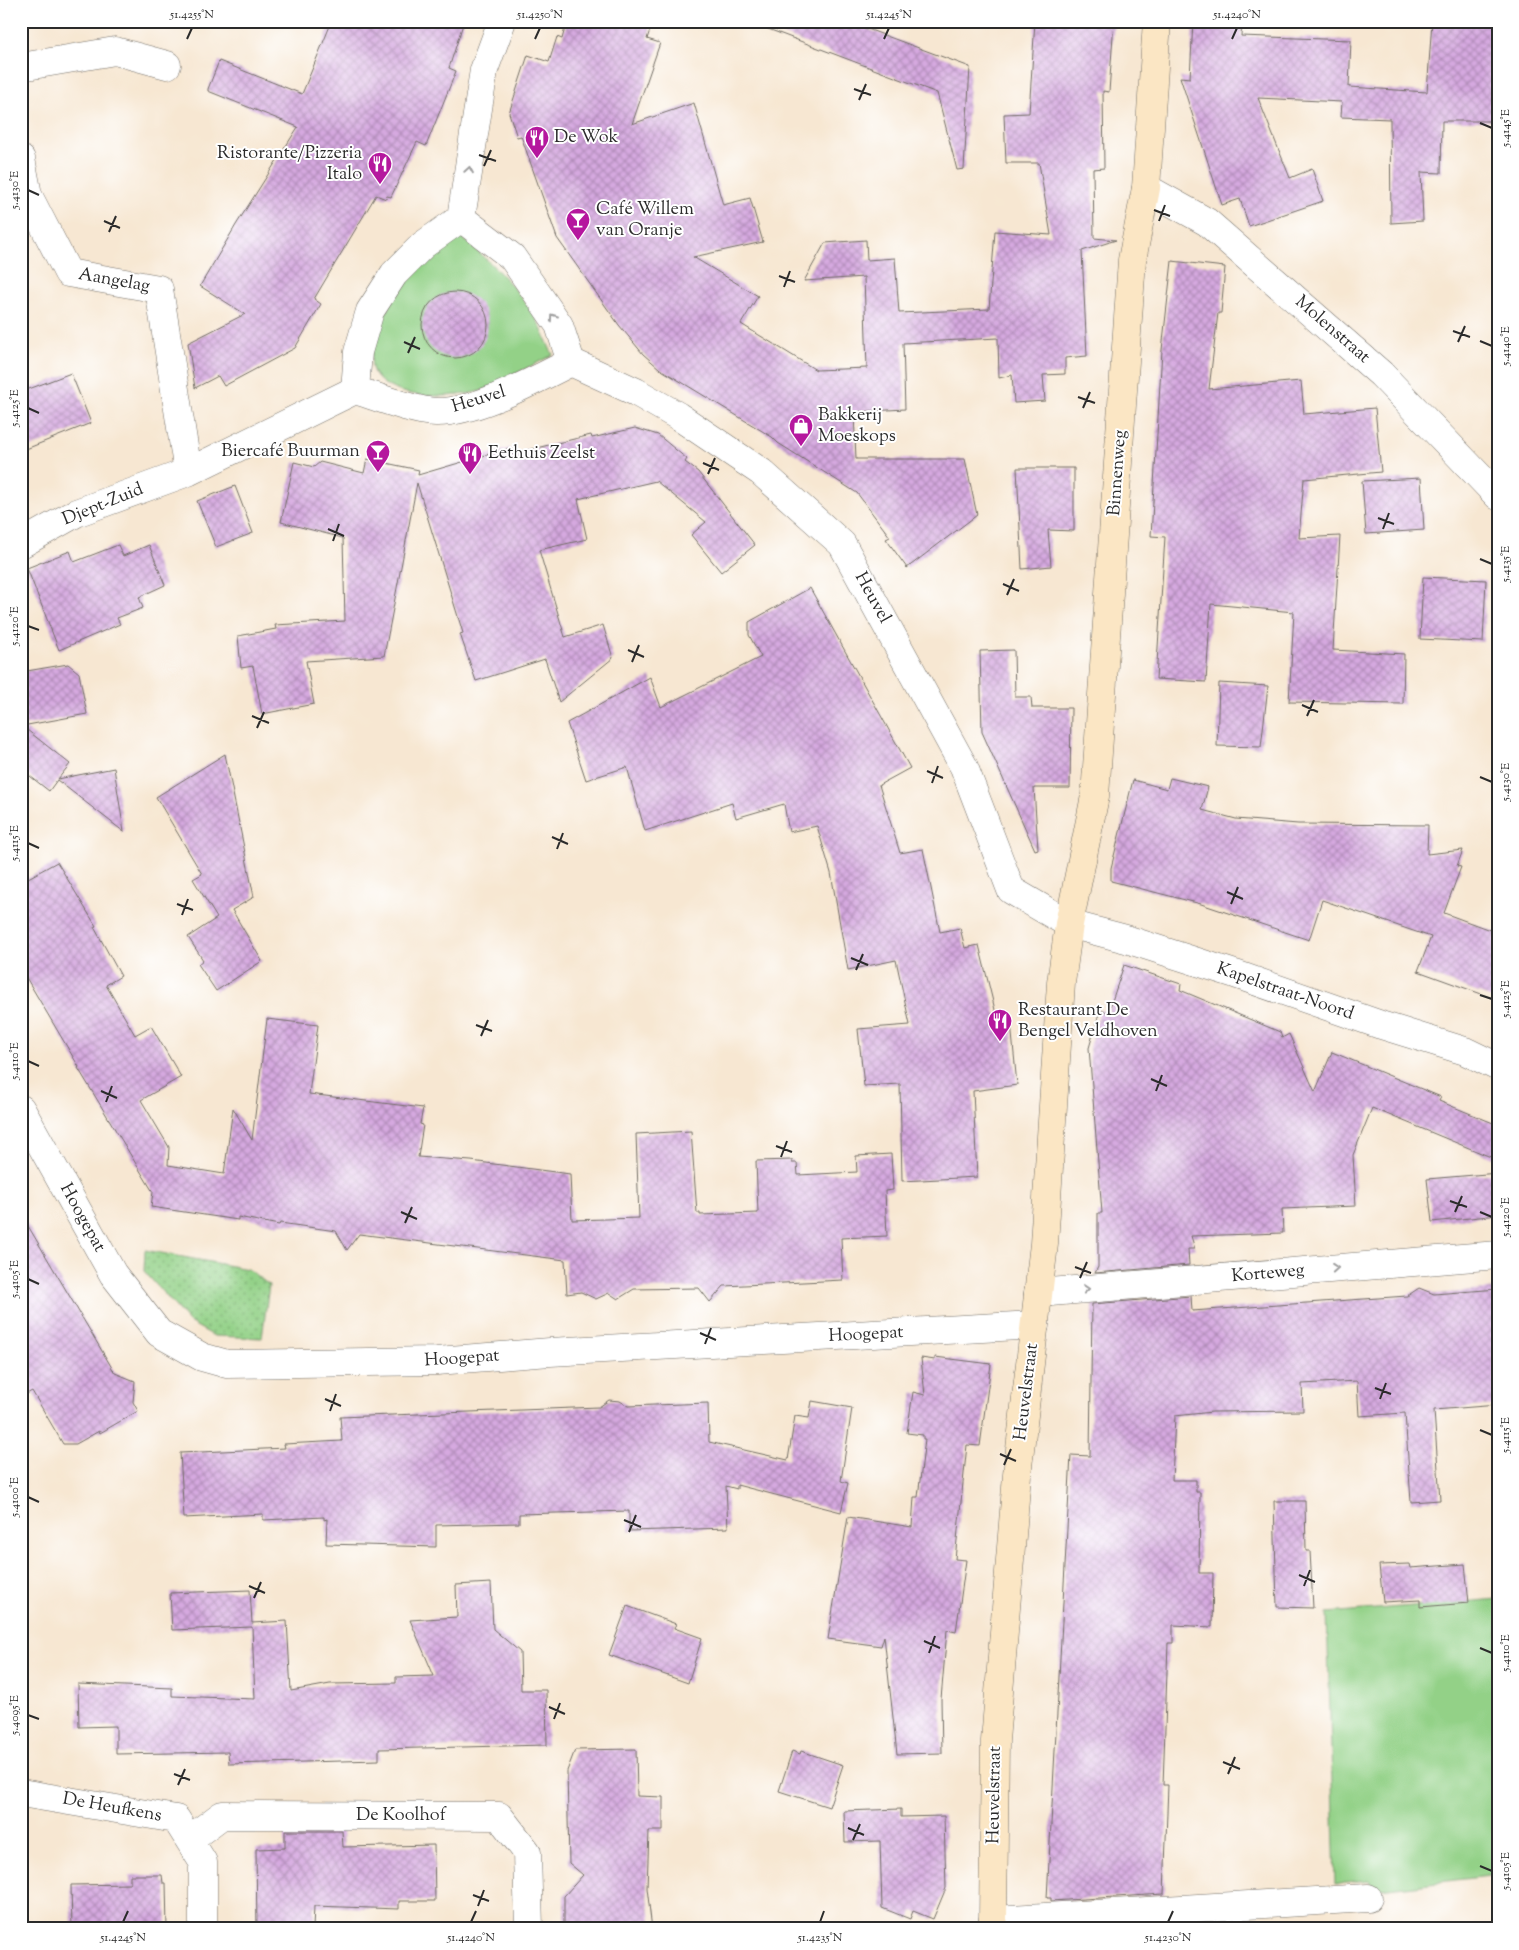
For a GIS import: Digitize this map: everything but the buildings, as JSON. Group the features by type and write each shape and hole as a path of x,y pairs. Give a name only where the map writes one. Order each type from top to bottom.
{"street":[{"path":"188,472 355,390 358,352 370,311 394,274 423,245 461,218 484,70 502,21"},
{"name":"Binnenweg","path":"1069,924 1095,796 1132,260 1146,188 1157,21"},
{"path":"21,68 115,51 167,65"},
{"name":"Aangelag","path":"21,159 28,195 68,273 158,289 188,472"},
{"name":"Molenstraat","path":"1146,188 1207,222 1352,348 1381,374 1498,496"},
{"path":"461,218 512,257 559,324 571,362"},
{"name":"Heuvel","path":"355,390 404,405 436,412 468,407 515,390 571,362 636,392 678,416 761,472 842,544 964,767 1011,890 1069,924"},
{"name":"Djept-Zuid","path":"21,544 76,513 188,472"},
{"name":"Kapelstraat-Noord","path":"1069,924 1126,939 1226,971 1381,1025 1464,1051 1498,1067"},
{"name":"Heuvelstraat","path":"1069,924 1061,983 1044,1235 1017,1475 995,1741 994,1924 1368,1898"},
{"name":"Hoogepat","path":"21,1109 113,1274 159,1333 202,1358 226,1364 437,1361 550,1352 1035,1326"},
{"name":"Korteweg","path":"1038,1293 1498,1255"},
{"name":"De Heufkens","path":"21,1793 176,1819 190,1838 202,1862 203,1929"},
{"name":"De Koolhof","path":"190,1838 222,1815 499,1816 527,1852 528,1929"}],"green space":[{"path":"457,233 497,270 525,301 538,322 553,355 481,391 455,395 424,396 394,389 382,382 374,373 371,363 372,351 381,322 402,283 412,270"},
{"path":"145,1250 248,1269 269,1285 262,1338 214,1336 189,1322 144,1271"},
{"path":"1498,1599 1498,1875 1371,1890 1370,1881 1335,1884 1327,1613"}],"place":[{"name":"De Wok","path":"537,159"},
{"name":"Ristorante/Pizzeria Italo","path":"380,185"},
{"name":"Café Willem van Oranje","path":"578,241"},
{"name":"Bakkerij Moeskops","path":"801,447"},
{"name":"Biercafé Buurman","path":"378,473"},
{"name":"Eethuis Zeelst","path":"470,475"},
{"name":"Restaurant De Bengel Veldhoven","path":"1000,1042"}]}
